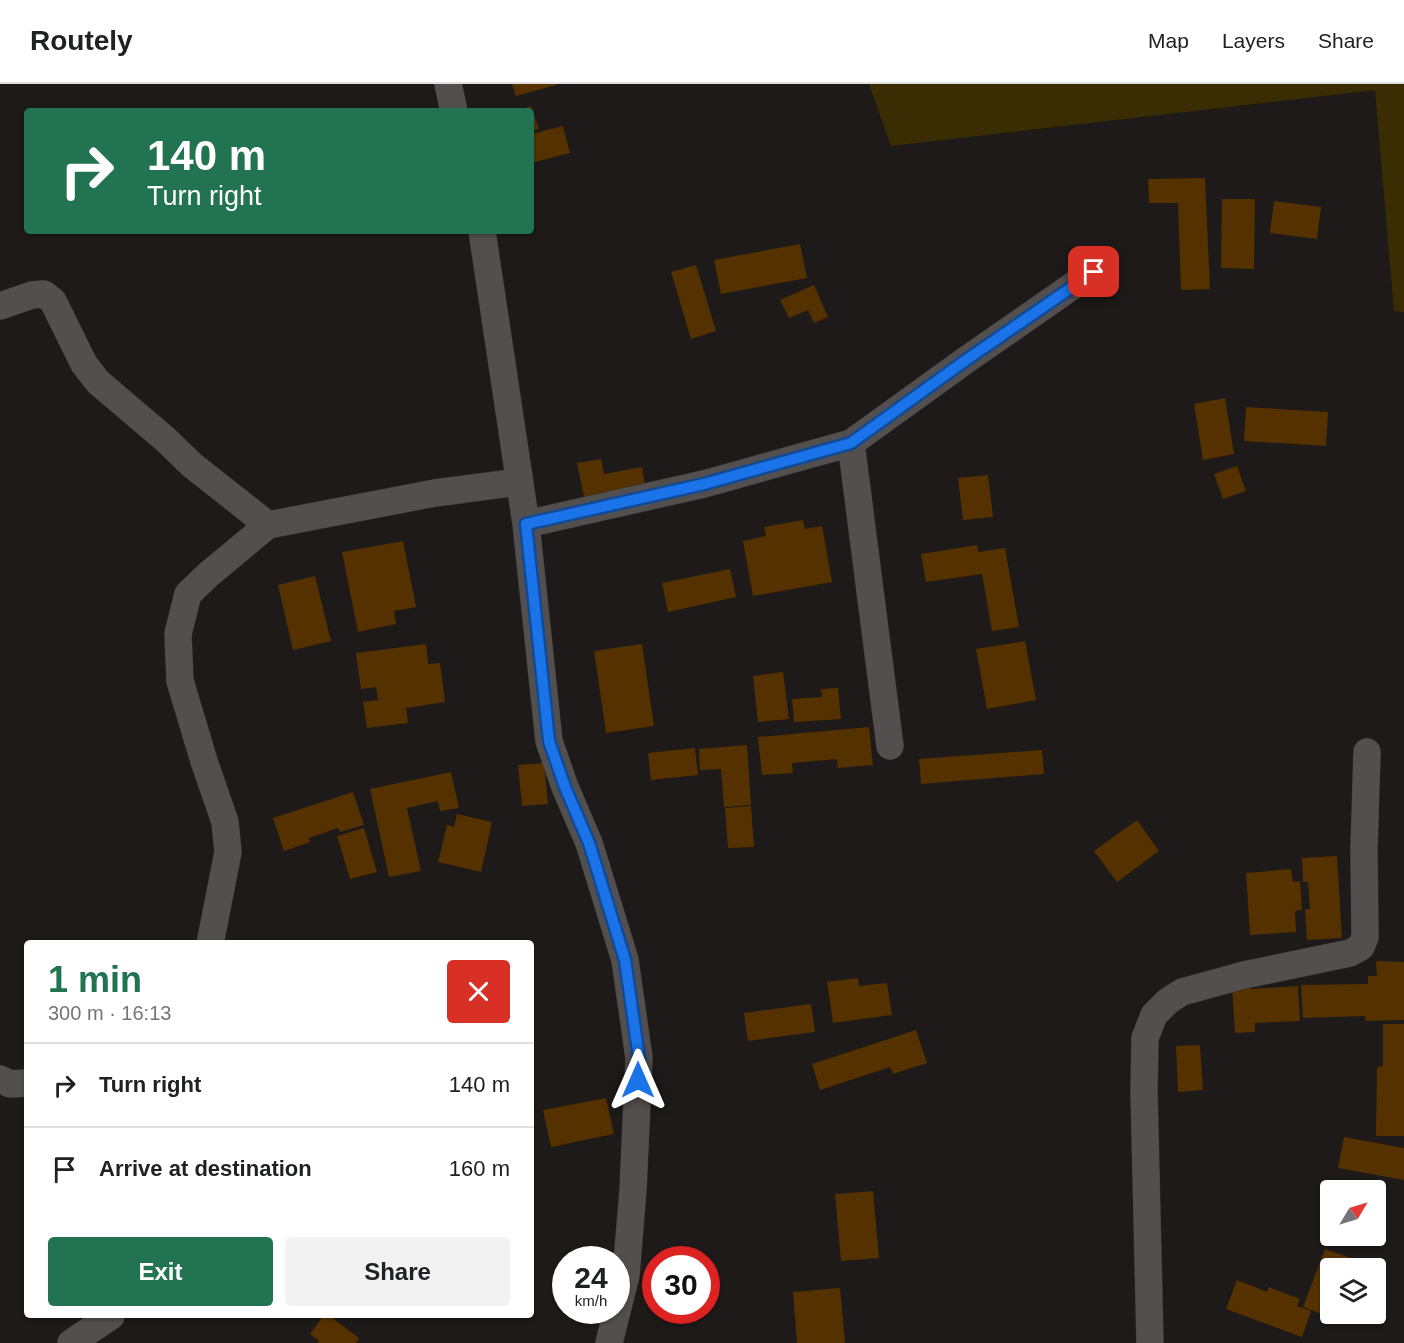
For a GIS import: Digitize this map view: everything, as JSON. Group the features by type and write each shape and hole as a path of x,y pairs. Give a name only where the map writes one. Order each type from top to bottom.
{"street":[{"path":"448,84 453,108"},
{"path":"482,234 526,524 549,741 565,787 589,843 625,960 639,1058 633,1190 626,1275 609,1343"},
{"path":"526,524 704,484 851,443 1094,272"},
{"path":"0,306 32,295 44,294 53,301 84,364 98,382 192,465 268,525"},
{"path":"851,443 891,746"},
{"path":"211,940 228,852 225,822 180,681 178,634 188,594 268,525 435,493 518,482"},
{"path":"1150,1343 1144,1091 1145,1038 1154,1015 1168,1001 1182,992 1244,975 1350,953 1361,946 1365,937 1364,849 1367,752"},
{"path":"0,1079 10,1084 24,1083"},
{"path":"70,1343 108,1318"}],"shaded area":[{"path":"869,84 1404,84 1404,312 1394,311 1375,90 891,146"}],"building":[{"path":"512,84 556,84 556,85 516,96"},
{"path":"534,115 539,129 534,130"},
{"path":"563,126 570,153 534,162 534,133"},
{"path":"1205,178 1210,289 1181,290 1178,203 1149,203 1148,179"},
{"path":"1222,199 1255,199 1254,269 1221,268"},
{"path":"1274,201 1321,207 1317,239 1270,233"},
{"path":"800,244 807,278 721,294 714,260"},
{"path":"696,265 716,331 691,339 671,272"},
{"path":"814,285 828,317 814,323 808,310 789,318 780,300"},
{"path":"1225,398 1234,454 1203,460 1194,404"},
{"path":"1246,407 1328,412 1326,446 1244,441"},
{"path":"601,459 604,474 642,467 645,486 584,497 577,463"},
{"path":"1237,466 1246,491 1223,499 1214,474"},
{"path":"988,475 993,517 963,520 958,478"},
{"path":"803,520 805,529 822,526 832,582 753,596 743,541 766,536 764,527"},
{"path":"403,541 416,607 394,611 396,624 358,632 342,552"},
{"path":"977,545 978,552 1005,548 1019,627 992,631 982,574 926,582 921,554"},
{"path":"730,569 736,597 668,612 662,583"},
{"path":"315,576 331,641 293,650 278,585"},
{"path":"1025,641 1036,700 987,709 976,649"},
{"path":"426,644 428,664 440,663 445,702 406,708 408,723 367,728 363,702 378,700 376,687 361,689 356,653"},
{"path":"642,644 654,726 606,733 594,651"},
{"path":"783,672 789,719 758,722 753,676"},
{"path":"838,688 841,719 794,722 792,699 822,697 821,689"},
{"path":"869,727 873,765 838,768 837,759 792,763 793,773 762,775 758,737"},
{"path":"747,745 751,805 724,807 721,769 700,770 699,749"},
{"path":"695,748 698,775 651,780 648,753"},
{"path":"1042,750 1044,774 921,784 919,759"},
{"path":"544,763 548,804 522,806 518,765"},
{"path":"451,772 459,808 440,811 438,801 407,808 421,871 389,877 370,789"},
{"path":"353,792 364,825 340,832 338,828 309,838 310,842 284,851 273,818"},
{"path":"751,806 754,847 728,848 725,808"},
{"path":"457,814 492,822 481,872 438,862 447,825 454,827"},
{"path":"1137,820 1159,851 1117,882 1094,851"},
{"path":"364,828 377,872 350,879 337,836"},
{"path":"1337,856 1342,938 1307,940 1305,909 1310,909 1308,882 1303,882 1302,858"},
{"path":"1291,869 1293,882 1300,881 1302,910 1295,911 1296,932 1250,935 1246,873"},
{"path":"1376,961 1404,962 1404,1020 1366,1021 1365,1016 1303,1018 1301,985 1368,984 1368,976 1377,976"},
{"path":"858,978 859,986 887,983 892,1015 833,1023 827,982"},
{"path":"1249,982 1250,989 1298,986 1300,1021 1255,1023 1255,1032 1235,1033 1232,983"},
{"path":"811,1004 815,1032 748,1041 744,1013"},
{"path":"1383,1024 1404,1024 1404,1136 1376,1136 1377,1067 1383,1066"},
{"path":"916,1030 927,1063 893,1074 890,1067 820,1090 812,1064"},
{"path":"1200,1045 1203,1090 1178,1092 1176,1046"},
{"path":"606,1098 614,1134 551,1147 543,1110"},
{"path":"1344,1137 1404,1148 1404,1180 1338,1168"},
{"path":"873,1191 879,1258 841,1261 835,1194"},
{"path":"1325,1249 1350,1258 1322,1258"},
{"path":"1320,1262 1320,1313 1303,1307"},
{"path":"1237,1280 1267,1292 1269,1287 1300,1299 1297,1306 1311,1311 1302,1337 1226,1309"},
{"path":"840,1288 845,1343 797,1343 793,1292"},
{"path":"322,1318 333,1318 359,1338 356,1343 317,1343 319,1341 310,1334"}],"route":[{"path":"638,1080 639,1058 625,960 589,843 565,787 549,741 526,524 704,484 851,443 1094,272"}]}
